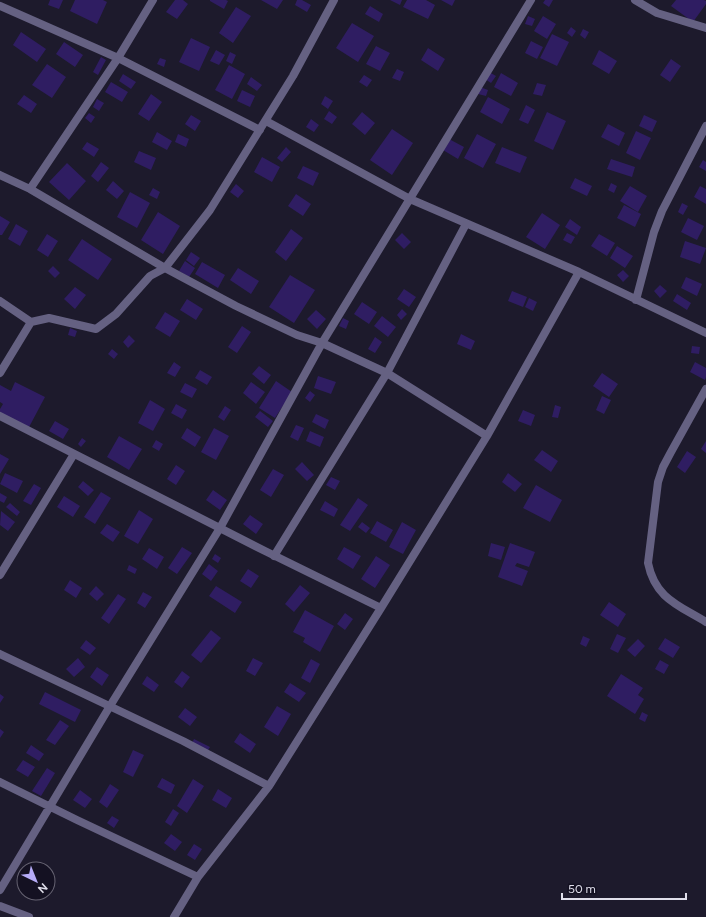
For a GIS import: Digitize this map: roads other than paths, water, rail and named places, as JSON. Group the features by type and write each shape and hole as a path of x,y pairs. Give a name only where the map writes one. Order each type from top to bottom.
{"street":[{"path":"30,190 118,58 153,0"},
{"path":"0,301 31,322 50,318 96,329 116,314 150,276 165,268 210,210 293,76 334,0"},
{"path":"0,890 110,706 220,528 322,343 531,0"},
{"path":"635,0 657,13 706,28"},
{"path":"0,6 118,58 260,130"},
{"path":"266,121 410,199 579,272 706,333"},
{"path":"636,300 654,232 662,211 706,126"},
{"path":"0,175 30,190 165,268 243,309 297,335 322,343 387,374 487,436"},
{"path":"274,556 387,374 466,224"},
{"path":"174,917 198,877 269,786 381,608 487,436 579,272"},
{"path":"0,373 31,322"},
{"path":"706,390 663,467 658,482 648,563 652,578 659,591 667,598 706,622"},
{"path":"0,416 274,556 381,608"},
{"path":"0,575 74,454"},
{"path":"0,654 183,741 269,786"},
{"path":"0,782 198,877"},
{"path":"0,906 29,917"}]}
